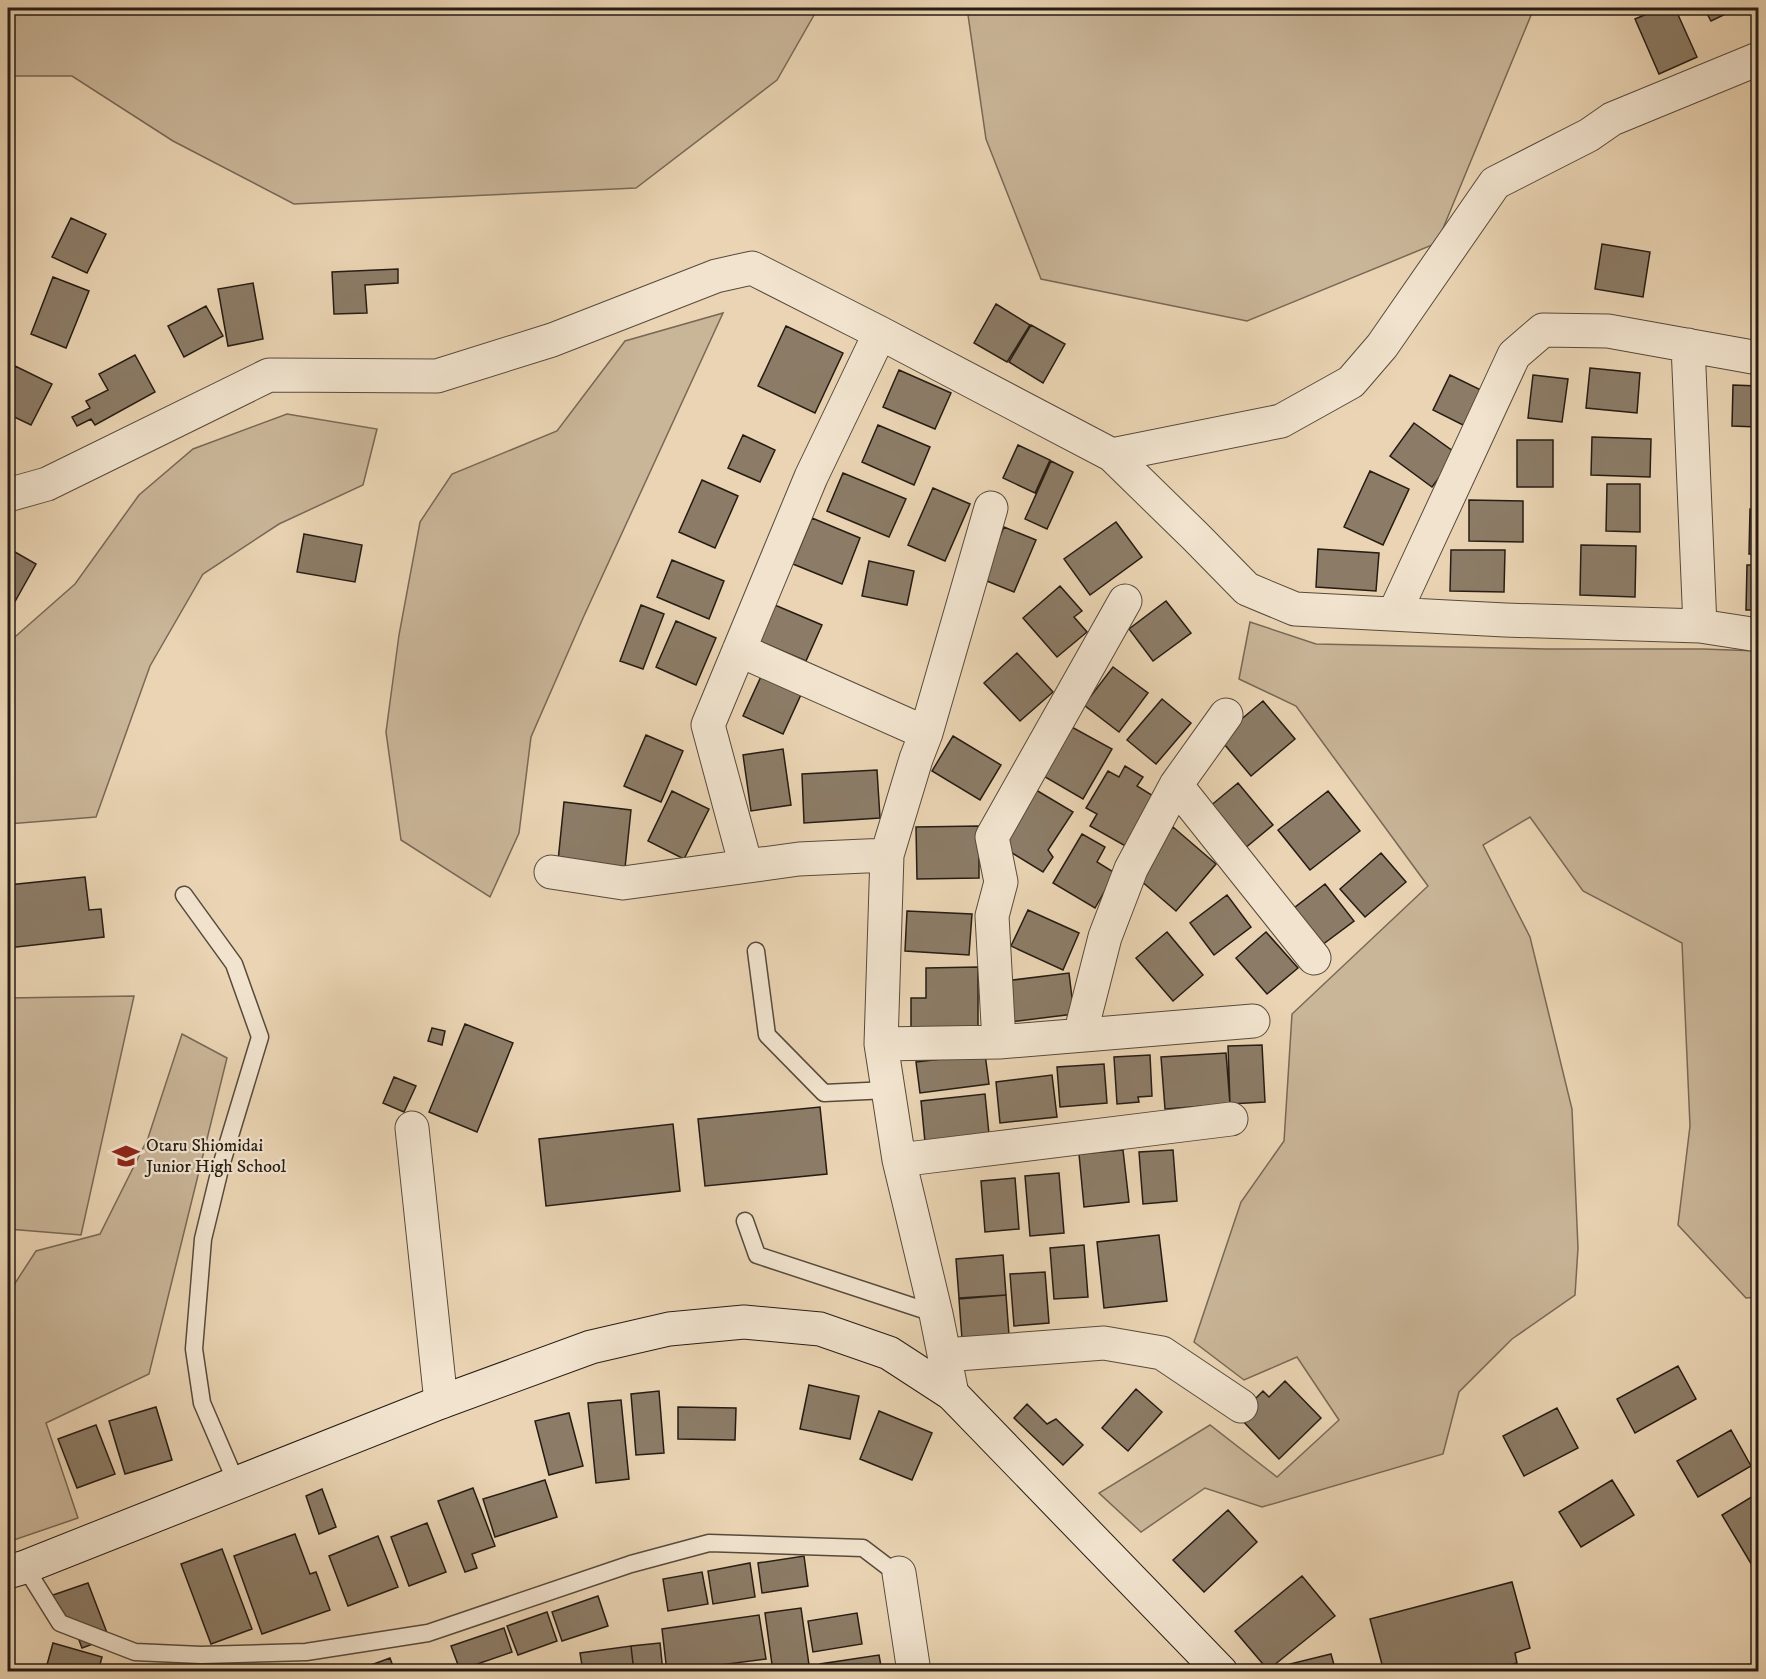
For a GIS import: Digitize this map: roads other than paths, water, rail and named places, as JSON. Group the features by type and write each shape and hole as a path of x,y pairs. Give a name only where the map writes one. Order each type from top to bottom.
{"street":[{"path":"1112,455 1281,421 1351,381 1382,346 1495,183 1589,135 1612,119 1758,59"},
{"path":"8,495 47,484 269,375 437,376 552,340 716,276 752,268 1112,455 1247,589 1295,609 1700,627 1758,635"},
{"path":"1394,614 1514,355 1543,330 1608,331 1758,358"},
{"path":"746,866 708,725 811,477 880,333"},
{"path":"1688,345 1700,627"},
{"path":"952,1394 936,1314 899,1160 880,1044 887,855 926,733 991,508"},
{"path":"999,1042 992,916 1000,882 992,837 1125,601"},
{"path":"739,650 926,733"},
{"path":"1080,1035 1108,927 1131,868 1176,785 1226,715"},
{"path":"1176,785 1314,958"},
{"path":"551,872 623,883 799,858 887,855"},
{"path":"880,1044 999,1042 1253,1021"},
{"path":"899,1160 1231,1119"},
{"path":"412,1128 441,1402"},
{"path":"16,1569 441,1402 591,1347 669,1329 744,1322 820,1329 889,1353 952,1394 1221,1671"},
{"path":"944,1355 1104,1343 1162,1353 1241,1406"},
{"path":"899,1574 914,1671"}],"lane":[{"path":"184,895 234,964 260,1037 220,1169 202,1239 194,1349 202,1403 236,1482"},
{"path":"756,951 767,1035 824,1093 888,1090"},
{"path":"745,1221 757,1255 936,1314"},
{"path":"16,1569 60,1623 135,1652 201,1655 306,1652 428,1633 631,1564 709,1544 863,1548 899,1574"}],"place":[{"name":"Otaru Shiomidai Junior High School","path":"126,1156"}]}
